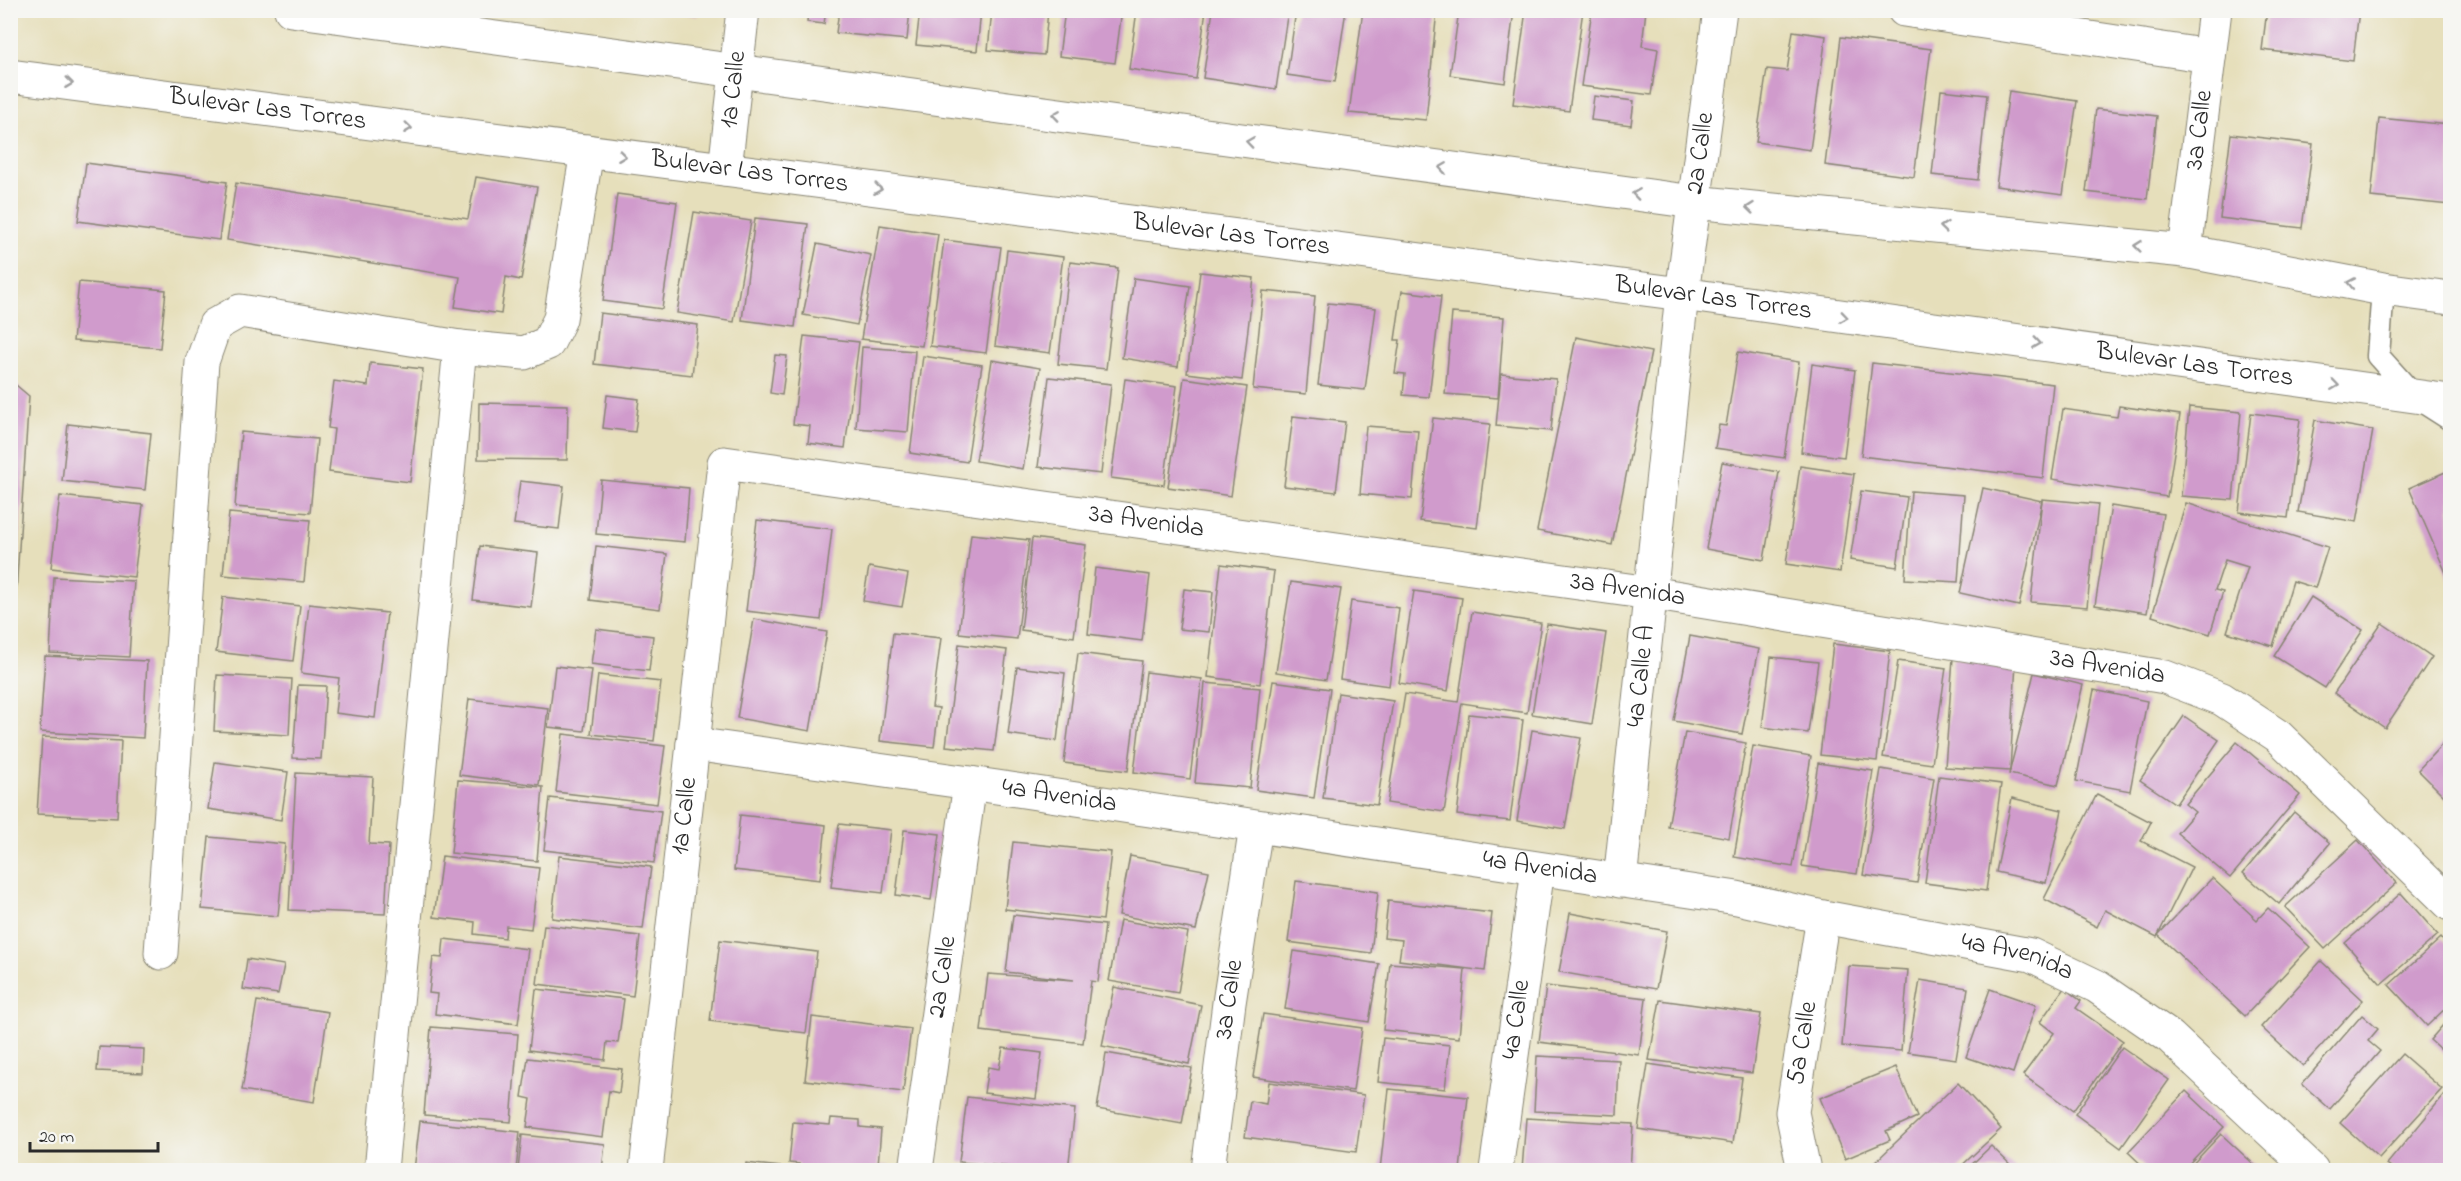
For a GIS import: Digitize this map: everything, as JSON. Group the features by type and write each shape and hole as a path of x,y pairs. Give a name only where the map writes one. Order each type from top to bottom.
{"street":[{"path":"291,10 428,20 736,71 1694,202 2185,251 2384,289 2451,298"},
{"name":"1a Calle","path":"724,169 743,10"},
{"name":"2a Calle","path":"1682,294 1720,10"},
{"path":"1904,10 2209,56"},
{"name":"3a Calle","path":"2185,251 2215,10"},
{"name":"Bulevar Las Torres","path":"10,76 1682,294 2451,400"},
{"path":"161,953 202,362 215,325 240,311 460,347 524,353 548,343 560,319 587,151"},
{"name":"4a Calle A","path":"1620,881 1682,294"},
{"path":"381,1170 460,347"},
{"name":"1a Calle","path":"646,1170 724,464"},
{"name":"3a Avenida","path":"724,464 1650,593 2165,677 2222,699 2278,736 2451,904"},
{"name":"4a Avenida","path":"693,744 970,783 1737,898 1823,917 2031,955 2096,986 2170,1038 2312,1170"},
{"name":"2a Calle","path":"916,1170 970,783"},
{"name":"3a Calle","path":"1208,1170 1229,1003 1256,827"},
{"name":"4a Calle","path":"1496,1170 1538,869"},
{"name":"5a Calle","path":"1804,1170 1792,1112 1823,917"}],"lane":[{"path":"2384,289 2378,356 2414,396 2451,419"}],"building":[{"path":"666,10 698,10 697,16"},
{"path":"808,10 826,10 824,24 807,22"},
{"path":"839,10 910,10 907,40 836,33"},
{"path":"920,10 981,10 977,51 916,45"},
{"path":"992,10 1048,10 1044,55 988,50"},
{"path":"1065,10 1122,10 1115,63 1059,56"},
{"path":"1137,10 1206,10 1196,79 1129,69"},
{"path":"1213,10 1288,10 1276,89 1203,78"},
{"path":"1296,10 1346,10 1335,82 1287,75"},
{"path":"1363,10 1437,10 1426,120 1349,113"},
{"path":"1459,10 1514,10 1505,83 1450,75"},
{"path":"1526,10 1583,10 1569,111 1513,104"},
{"path":"1592,10 1646,10 1642,46 1658,49 1651,95 1581,86"},
{"path":"2267,10 2359,10 2353,61 2262,50"},
{"path":"1793,31 1826,36 1810,150 1756,142 1767,69 1787,71"},
{"path":"1841,37 1931,49 1914,177 1825,165"},
{"path":"1941,90 1987,95 1978,180 1932,175"},
{"path":"2009,91 2077,101 2063,195 1996,186"},
{"path":"1594,96 1634,101 1631,125 1591,120"},
{"path":"2096,109 2157,116 2147,199 2086,192"},
{"path":"2379,118 2450,125 2450,205 2371,197"},
{"path":"2231,134 2313,144 2302,228 2220,218"},
{"path":"86,163 227,182 219,240 78,221"},
{"path":"476,177 537,187 521,280 506,277 501,314 455,307 460,277 227,240 236,183 468,219"},
{"path":"617,194 677,202 662,309 603,301"},
{"path":"694,212 751,221 734,322 677,313"},
{"path":"755,218 808,224 795,327 742,320"},
{"path":"880,225 938,234 922,346 861,339"},
{"path":"944,240 1001,247 986,353 930,346"},
{"path":"817,244 871,255 857,325 803,315"},
{"path":"1007,250 1063,257 1050,353 995,346"},
{"path":"1070,262 1118,268 1106,369 1058,364"},
{"path":"1200,272 1254,278 1242,380 1187,373"},
{"path":"1134,278 1190,286 1178,367 1122,358"},
{"path":"79,282 166,290 160,348 73,341"},
{"path":"1263,291 1315,296 1306,394 1253,389"},
{"path":"1402,291 1441,296 1429,397 1403,395 1405,374 1395,373 1400,340 1395,340"},
{"path":"1328,303 1376,308 1365,390 1318,385"},
{"path":"600,313 698,325 692,375 594,364"},
{"path":"1452,313 1504,317 1498,398 1445,394"},
{"path":"804,336 859,342 845,448 808,443 810,426 793,424"},
{"path":"1576,337 1651,352 1612,545 1537,531"},
{"path":"862,347 915,351 908,432 856,428"},
{"path":"1738,352 1799,362 1784,458 1715,448 1719,425 1726,426"},
{"path":"775,355 787,356 782,395 770,393"},
{"path":"923,356 982,365 967,462 910,453"},
{"path":"992,360 1040,368 1023,469 976,461"},
{"path":"370,363 423,369 410,482 329,472 334,429 328,428 334,381 368,386"},
{"path":"1872,363 2053,384 2043,478 1861,456"},
{"path":"1812,364 1855,370 1844,457 1801,452"},
{"path":"1501,374 1556,379 1551,431 1496,426"},
{"path":"1049,377 1111,384 1101,474 1038,467"},
{"path":"1184,378 1247,387 1231,496 1168,487"},
{"path":"1125,379 1177,386 1164,485 1111,478"},
{"path":"10,380 29,396 12,654 10,654"},
{"path":"607,395 639,399 635,432 603,428"},
{"path":"479,403 568,405 567,460 478,459"},
{"path":"2119,406 2180,415 2167,497 2052,479 2063,409 2117,417"},
{"path":"2189,407 2241,412 2233,500 2181,496"},
{"path":"2251,413 2300,419 2288,518 2239,512"},
{"path":"1293,416 1345,422 1336,492 1284,486"},
{"path":"1433,418 1490,424 1477,528 1420,521"},
{"path":"2315,420 2373,430 2357,522 2298,512"},
{"path":"68,424 151,433 145,490 62,481"},
{"path":"1366,426 1418,430 1412,499 1360,494"},
{"path":"241,432 317,439 310,513 235,507"},
{"path":"1722,462 1779,472 1764,560 1706,549"},
{"path":"1800,466 1854,474 1840,572 1786,564"},
{"path":"2450,470 2450,582 2409,488"},
{"path":"601,480 689,488 685,542 596,534"},
{"path":"520,481 564,486 559,529 514,524"},
{"path":"1983,488 2042,501 2019,606 1960,593"},
{"path":"1861,491 1907,497 1897,567 1850,560"},
{"path":"1911,491 1964,495 1958,582 1905,579"},
{"path":"60,496 143,505 134,577 51,568"},
{"path":"2042,499 2098,504 2087,607 2031,602"},
{"path":"2186,503 2328,547 2315,588 2293,581 2273,646 2227,632 2248,567 2225,560 2215,590 2223,592 2210,634 2152,616"},
{"path":"2111,506 2163,514 2147,613 2095,605"},
{"path":"229,513 310,520 304,582 223,575"},
{"path":"757,520 832,529 821,620 746,611"},
{"path":"971,534 1029,540 1017,639 959,633"},
{"path":"1032,538 1086,545 1074,637 1021,630"},
{"path":"480,546 538,553 531,607 473,600"},
{"path":"596,546 667,554 660,609 590,600"},
{"path":"1221,564 1274,571 1260,684 1208,677"},
{"path":"869,567 908,574 902,607 863,601"},
{"path":"1095,568 1150,575 1142,641 1088,634"},
{"path":"54,577 134,581 129,657 50,653"},
{"path":"1291,582 1341,589 1326,680 1276,672"},
{"path":"1184,589 1213,592 1209,632 1179,629"},
{"path":"1414,591 1462,598 1448,691 1399,683"},
{"path":"223,597 300,606 293,661 216,652"},
{"path":"2311,597 2363,630 2325,688 2274,656"},
{"path":"1351,601 1399,608 1389,686 1340,679"},
{"path":"309,604 387,613 375,718 335,713 339,678 301,673"},
{"path":"1472,612 1541,623 1527,713 1462,703 1444,812 1387,803 1405,694 1458,702"},
{"path":"754,619 827,632 810,731 737,718"},
{"path":"2382,623 2432,657 2385,728 2334,693"},
{"path":"1547,624 1606,633 1592,724 1532,714"},
{"path":"596,629 653,636 649,671 591,664"},
{"path":"893,633 941,638 932,707 939,708 934,747 880,741"},
{"path":"1690,636 1759,649 1742,734 1674,721"},
{"path":"959,644 1007,650 994,751 946,746"},
{"path":"1833,644 1890,651 1877,761 1820,755"},
{"path":"1078,653 1142,661 1128,771 1064,763"},
{"path":"45,656 147,661 143,738 40,732"},
{"path":"1771,657 1818,662 1808,733 1762,727"},
{"path":"1953,658 2016,662 2010,771 1945,767"},
{"path":"1898,661 1946,668 1932,764 1883,757"},
{"path":"555,666 592,670 584,731 548,727"},
{"path":"1017,667 1065,673 1057,741 1008,734"},
{"path":"1146,672 1202,679 1190,779 1134,772"},
{"path":"2034,673 2083,685 2058,785 2009,774"},
{"path":"217,675 292,679 289,735 214,731"},
{"path":"598,675 661,682 654,741 591,734"},
{"path":"1273,681 1330,689 1314,798 1256,790"},
{"path":"1205,683 1260,688 1250,788 1195,783"},
{"path":"298,685 326,686 321,759 293,758"},
{"path":"2094,690 2147,701 2130,791 2076,781"},
{"path":"1338,693 1393,701 1377,805 1323,798"},
{"path":"469,699 548,708 539,785 459,775"},
{"path":"1469,714 1523,720 1510,821 1457,815"},
{"path":"2184,716 2219,740 2176,804 2140,780"},
{"path":"1532,730 1581,738 1565,829 1517,821"},
{"path":"1685,732 1746,743 1729,838 1668,827"},
{"path":"563,734 665,746 657,804 556,792"},
{"path":"2450,736 2450,802 2418,770"},
{"path":"42,737 121,741 117,818 37,814"},
{"path":"2237,742 2300,795 2230,878 2177,833 2195,812 2185,804"},
{"path":"1753,746 1811,756 1793,867 1734,857"},
{"path":"215,762 288,772 281,820 208,809"},
{"path":"1818,763 1873,771 1857,874 1802,866"},
{"path":"1881,769 1934,778 1917,883 1863,875"},
{"path":"296,773 373,777 369,844 389,845 385,914 289,910"},
{"path":"1939,776 2001,784 1986,891 1925,883"},
{"path":"458,780 543,787 537,861 451,853"},
{"path":"2097,794 2151,822 2141,841 2192,867 2157,937 2105,910 2097,927 2044,899"},
{"path":"550,798 661,811 654,863 544,850"},
{"path":"2012,798 2062,810 2046,883 1996,872"},
{"path":"2294,812 2330,843 2279,904 2243,873"},
{"path":"740,815 826,825 820,880 734,870"},
{"path":"839,824 891,830 883,893 831,887"},
{"path":"904,830 940,834 931,900 896,895"},
{"path":"209,837 285,844 278,916 202,909"},
{"path":"2358,840 2397,883 2325,949 2285,907"},
{"path":"1013,842 1111,852 1103,920 1005,909"},
{"path":"442,856 539,868 531,929 506,926 505,938 474,934 475,922 434,917"},
{"path":"559,856 651,867 643,929 552,918"},
{"path":"1130,856 1209,871 1196,930 1119,915"},
{"path":"2212,878 2257,920 2268,908 2310,947 2245,1016 2158,935"},
{"path":"1296,881 1378,892 1371,953 1288,942"},
{"path":"2401,893 2438,935 2381,984 2345,943"},
{"path":"1388,901 1492,913 1485,971 1399,960 1402,940 1384,938"},
{"path":"1570,913 1667,931 1656,989 1559,972"},
{"path":"1013,915 1105,925 1098,982 1091,981 1083,1043 981,1031 988,974 1074,980 1006,972"},
{"path":"1120,920 1188,932 1178,993 1109,981"},
{"path":"544,925 640,936 633,996 537,984"},
{"path":"2441,938 2450,949 2450,1004 2427,1026 2389,985"},
{"path":"444,939 528,949 518,1024 435,1014 437,994 429,993 433,957 442,958"},
{"path":"720,940 817,952 806,1033 710,1021"},
{"path":"1294,951 1379,964 1369,1022 1285,1009"},
{"path":"247,959 284,965 278,994 243,989"},
{"path":"2321,961 2363,1000 2303,1066 2261,1027"},
{"path":"1390,963 1465,969 1459,1038 1383,1030"},
{"path":"1849,966 1908,970 1901,1051 1842,1046"},
{"path":"1920,980 1968,988 1956,1059 1908,1052"},
{"path":"1546,986 1646,998 1639,1055 1539,1042"},
{"path":"1114,987 1201,1005 1189,1064 1102,1046"},
{"path":"2064,988 2081,1001 2076,1008 2123,1041 2073,1111 2023,1075 2054,1033 2040,1022"},
{"path":"536,989 624,999 618,1043 607,1042 605,1060 529,1050"},
{"path":"1990,989 2036,1005 2013,1073 1966,1057"},
{"path":"1660,1000 1761,1014 1752,1073 1649,1060"},
{"path":"257,1001 328,1012 314,1102 242,1090"},
{"path":"1263,1014 1362,1028 1353,1091 1253,1077"},
{"path":"2362,1015 2378,1029 2368,1041 2380,1051 2330,1109 2302,1084"},
{"path":"812,1017 911,1029 903,1092 805,1080"},
{"path":"2450,1017 2450,1058 2430,1040"},
{"path":"431,1027 518,1034 511,1122 424,1115"},
{"path":"1383,1038 1450,1045 1445,1089 1378,1082"},
{"path":"99,1047 144,1049 143,1073 97,1071"},
{"path":"2122,1047 2169,1080 2121,1148 2075,1114"},
{"path":"1003,1048 1042,1053 1036,1099 984,1093 988,1067 999,1069"},
{"path":"1106,1053 1192,1068 1182,1124 1097,1109"},
{"path":"2402,1054 2442,1089 2379,1158 2340,1123"},
{"path":"1537,1056 1619,1060 1617,1115 1534,1111"},
{"path":"528,1058 622,1069 619,1093 609,1091 603,1137 527,1127 531,1099 522,1097"},
{"path":"1648,1064 1742,1078 1733,1143 1638,1129"},
{"path":"1896,1067 1917,1117 1886,1131 1890,1140 1845,1159 1820,1098"},
{"path":"1269,1082 1364,1095 1356,1152 1245,1137 1250,1101 1266,1104"},
{"path":"1958,1083 2001,1129 1957,1170 1875,1170 1871,1166"},
{"path":"1389,1089 1468,1097 1460,1170 1380,1170"},
{"path":"2186,1091 2224,1127 2183,1170 2147,1170 2128,1152"},
{"path":"2444,1095 2450,1101 2450,1170 2395,1170 2387,1164"},
{"path":"967,1097 1075,1109 1068,1170 1043,1170 959,1162"},
{"path":"831,1118 860,1120 860,1127 881,1129 878,1165 889,1166 889,1170 798,1170 799,1164 789,1163 793,1122 830,1125"},
{"path":"1526,1118 1633,1124 1630,1170 1522,1170"},
{"path":"420,1121 520,1132 516,1170 414,1170"},
{"path":"2221,1134 2260,1170 2187,1170"},
{"path":"522,1135 605,1144 602,1170 518,1170"},
{"path":"1991,1146 2016,1170 1966,1170"},
{"path":"746,1163 780,1167 779,1170 745,1170"}]}
